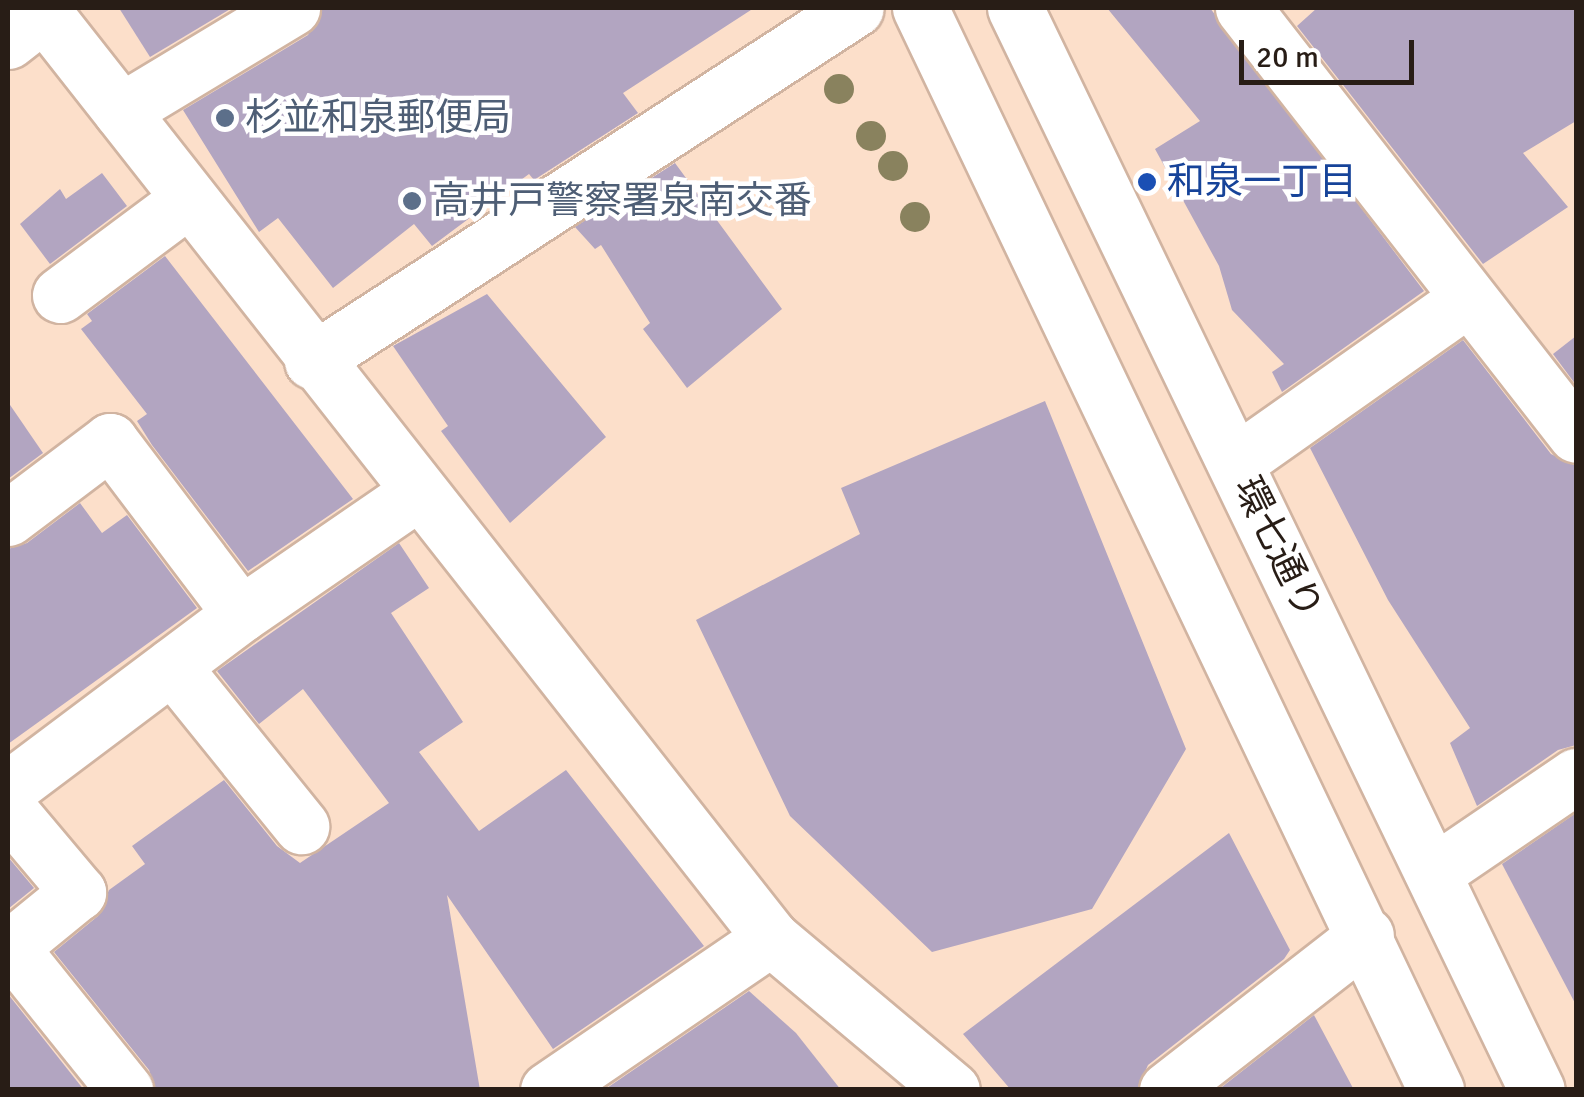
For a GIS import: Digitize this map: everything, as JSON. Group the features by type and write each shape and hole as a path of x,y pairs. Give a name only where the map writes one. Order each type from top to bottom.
{"street":[{"path":"121,111 292,8"},
{"path":"312,361 856,8"},
{"path":"920,8 1366,935 1436,1090"},
{"name":"環七通り","path":"1016,8 1436,871 1537,1090"},
{"path":"1243,8 1576,436"},
{"path":"30,20 121,111 312,361 770,938 952,1090"},
{"path":"60,295 189,199"},
{"path":"1236,462 1467,299"},
{"path":"8,518 110,441 241,614"},
{"path":"8,789 241,614 417,493"},
{"path":"172,666 302,826"},
{"path":"1436,871 1576,776"},
{"path":"8,809 78,892 9,948 125,1090"},
{"path":"1166,1090 1366,935"},
{"path":"548,1090 770,938"}],"building":[{"path":"119,8 232,8 150,57"},
{"path":"323,8 754,8 623,93 638,113 534,180 529,174 432,246 414,224 333,288 278,218 259,232 183,110 308,35"},
{"path":"1107,8 1210,8 1424,291 1282,392 1272,372 1284,364 1232,310 1219,266 1155,149 1200,121"},
{"path":"1317,8 1576,8 1576,121 1523,153 1568,207 1483,264 1297,26"},
{"path":"675,163 782,309 687,388 643,329 650,323 601,245 595,249 575,227"},
{"path":"102,173 127,206 50,264 20,224 60,189 66,199"},
{"path":"165,256 353,499 248,571 152,445 137,421 147,414 81,329 92,321 87,314"},
{"path":"487,294 606,437 510,523 441,431 448,426 393,346"},
{"path":"1576,336 1576,385 1553,354"},
{"path":"1463,340 1551,454 1576,466 1576,745 1558,750 1477,806 1450,743 1470,728 1388,600 1310,448"},
{"path":"1045,401 1186,749 1092,909 932,952 790,816 696,620 860,534 841,488"},
{"path":"8,402 43,453 8,479"},
{"path":"80,503 102,533 127,515 197,608 8,744 8,549 27,543"},
{"path":"399,543 429,588 391,613 463,722 419,752 479,831 566,770 704,946 553,1049 447,895 480,1090 156,1090 149,1070 54,952 98,916 109,890 145,864 132,846 224,780 277,846 300,863 389,803 303,689 259,724 217,671"},
{"path":"1576,813 1576,1005 1502,864"},
{"path":"1229,833 1290,950 1284,959 1148,1065 1137,1090 1011,1090 963,1034"},
{"path":"8,857 34,888 8,909"},
{"path":"749,991 796,1033 841,1090 604,1090"},
{"path":"8,994 84,1090 8,1090"},
{"path":"1314,1015 1354,1090 1218,1090"}],"place":[{"name":"杉並和泉郵便局","path":"225,118"},
{"name":"和泉一丁目","path":"1147,182"},
{"name":"高井戸警察署泉南交番","path":"412,201"}]}
